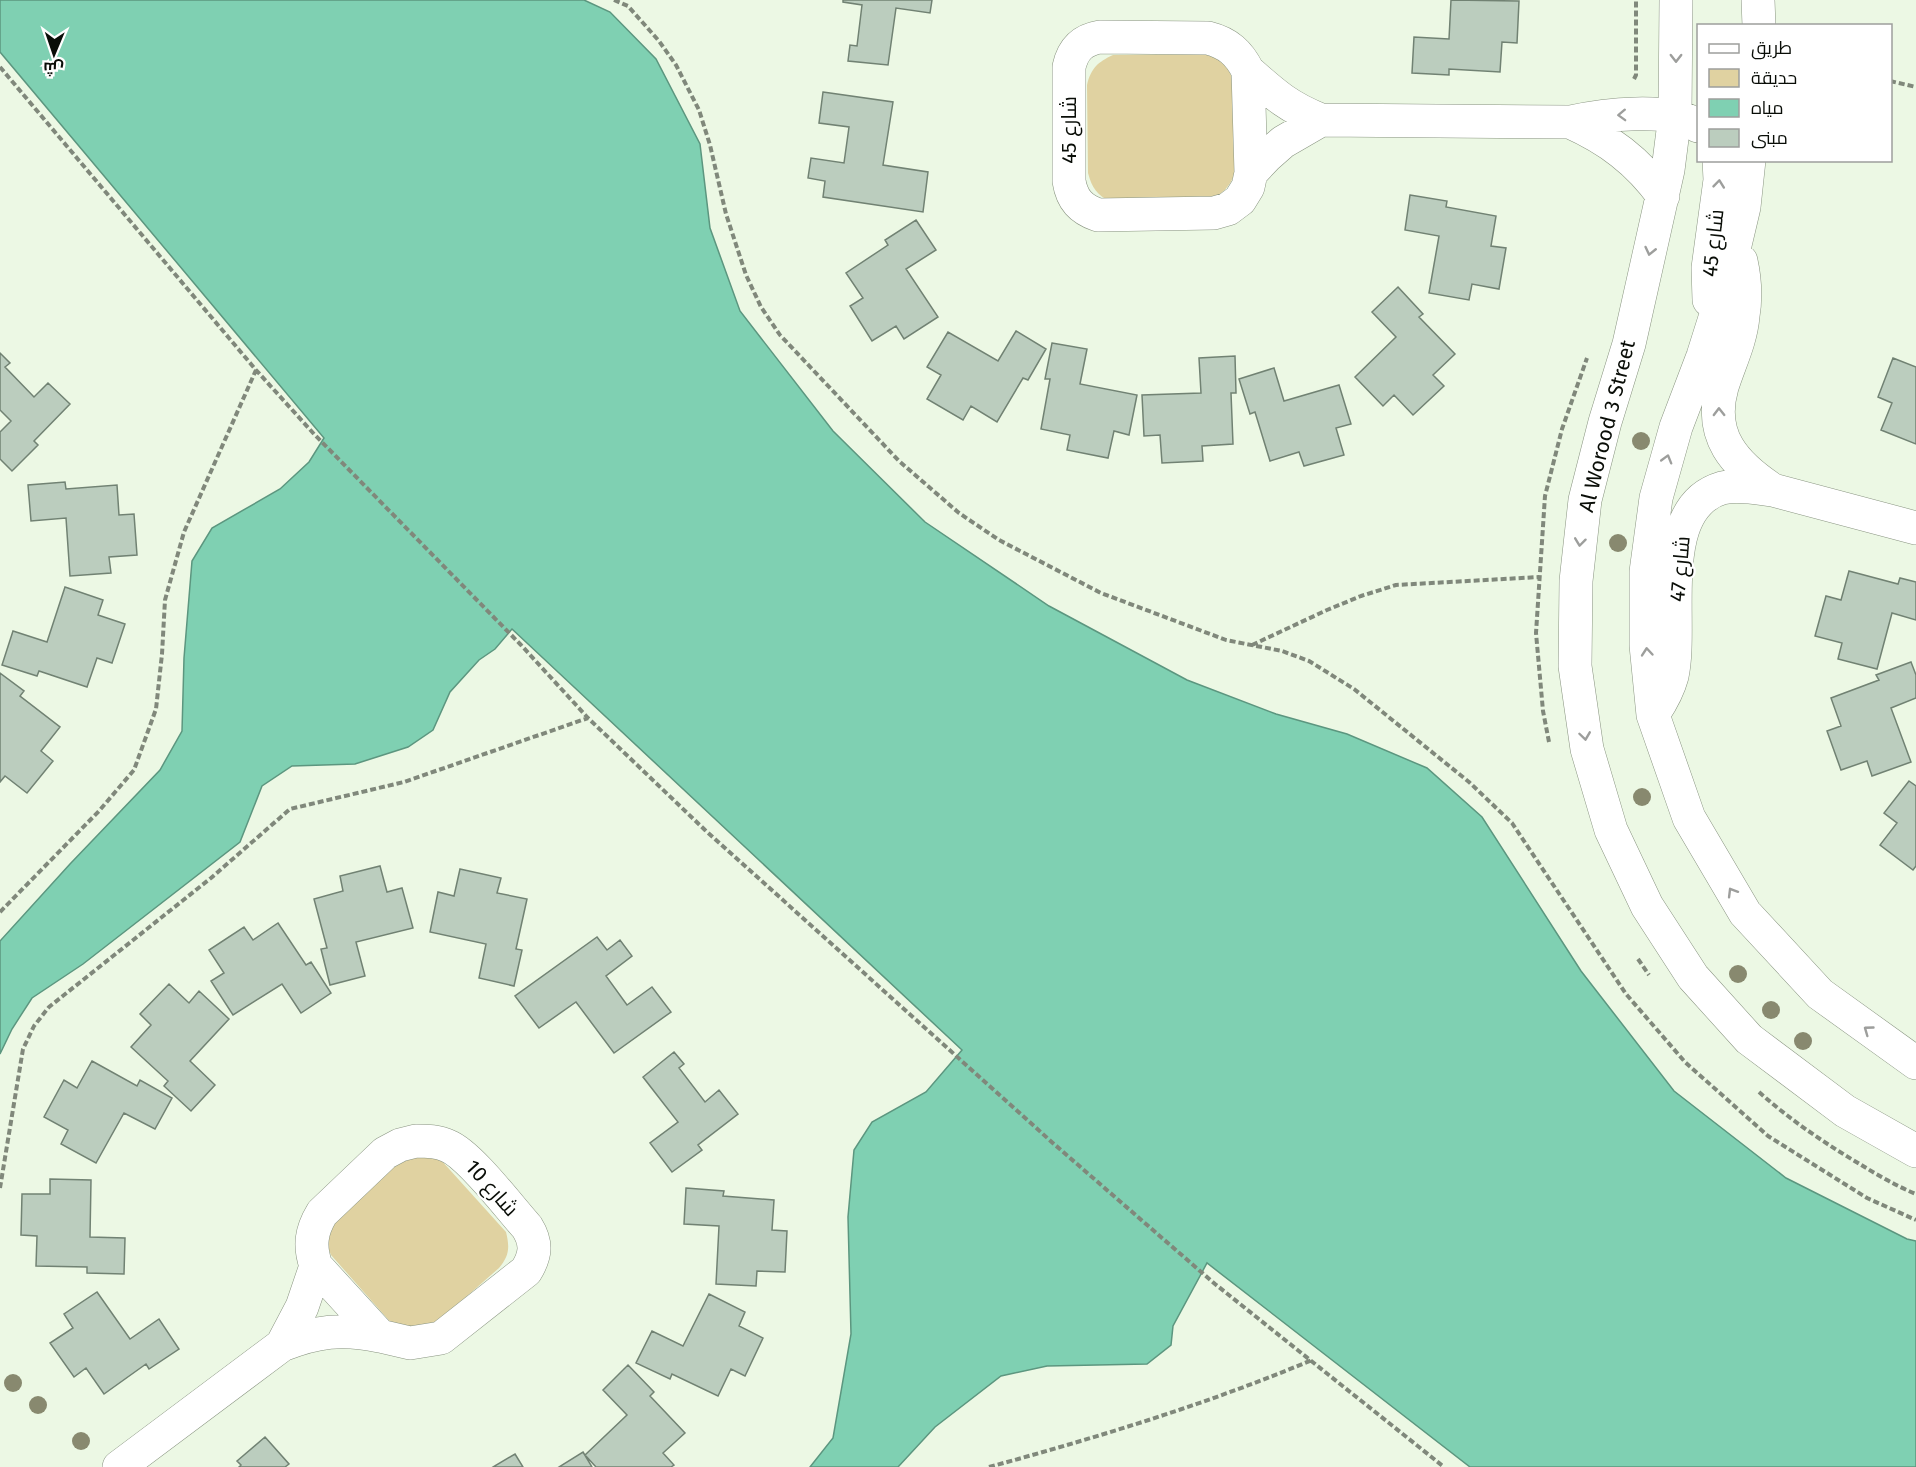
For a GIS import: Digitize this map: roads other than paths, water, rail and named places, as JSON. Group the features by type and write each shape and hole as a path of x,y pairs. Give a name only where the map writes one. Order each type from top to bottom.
{"street":[{"name":"Al Worood 3 Street","path":"1676,0 1687,121 1668,170 1629,344 1605,422 1585,500 1575,581 1575,666 1587,749 1611,830 1647,906 1693,976 1749,1039 1845,1111 1916,1151"},
{"path":"1758,0 1759,24"},
{"name":"شارع 45","path":"1248,71 1251,173 1248,188 1240,200 1228,209 1214,213 1098,215 1087,211 1077,203 1071,193 1069,181 1069,67 1071,56 1078,46 1088,39 1100,36 1208,38 1221,41 1233,49 1242,59 1248,71 1280,100 1299,112 1321,120 1570,122 1595,116 1687,121"},
{"name":"شارع 45","path":"1251,173 1283,142 1321,120"},
{"name":"شارع 45","path":"1570,122 1617,147 1637,165 1663,196"},
{"name":"شارع 45","path":"1713,326 1708,297 1708,268 1720,180 1719,162"},
{"path":"1749,162 1744,207 1713,326 1676,428 1656,498 1646,572 1646,645 1653,715 1689,818 1745,913 1820,994 1916,1063"},
{"name":"شارع 47","path":"1737,239 1744,277 1743,317 1717,411 1722,436 1733,458 1752,476 1773,490"},
{"name":"شارع 47","path":"1653,715 1666,696 1672,675 1675,652 1677,546 1685,522 1699,500 1723,488 1749,487 1773,490 1916,528"},
{"name":"شارع 10","path":"119,1467 282,1345 305,1336 330,1331 355,1331 410,1343 441,1338 526,1271 535,1249 533,1237 527,1227 462,1155 448,1146 432,1141 416,1141 400,1145 385,1153 322,1214 311,1239 311,1253 316,1266 302,1307 282,1345"},
{"path":"316,1266 380,1336"}],"water":[{"path":"0,0 584,0 610,12 656,59 700,144 710,228 740,311 833,431 925,522 1049,606 1187,680 1276,714 1347,734 1427,768 1482,817 1581,971 1674,1091 1786,1178 1907,1239 1916,1241 1916,1467 1470,1467 1207,1263 1173,1326 1171,1345 1147,1364 1047,1366 1001,1376 935,1427 898,1467 810,1467 833,1438 851,1334 848,1217 854,1150 872,1122 926,1092 962,1050 512,629 495,649 479,660 450,692 433,730 408,747 355,764 292,766 262,786 240,842 83,964 32,998 12,1029 0,1054 0,941 160,770 182,731 184,658 192,561 212,528 280,489 309,462 324,438 0,52"}]}
